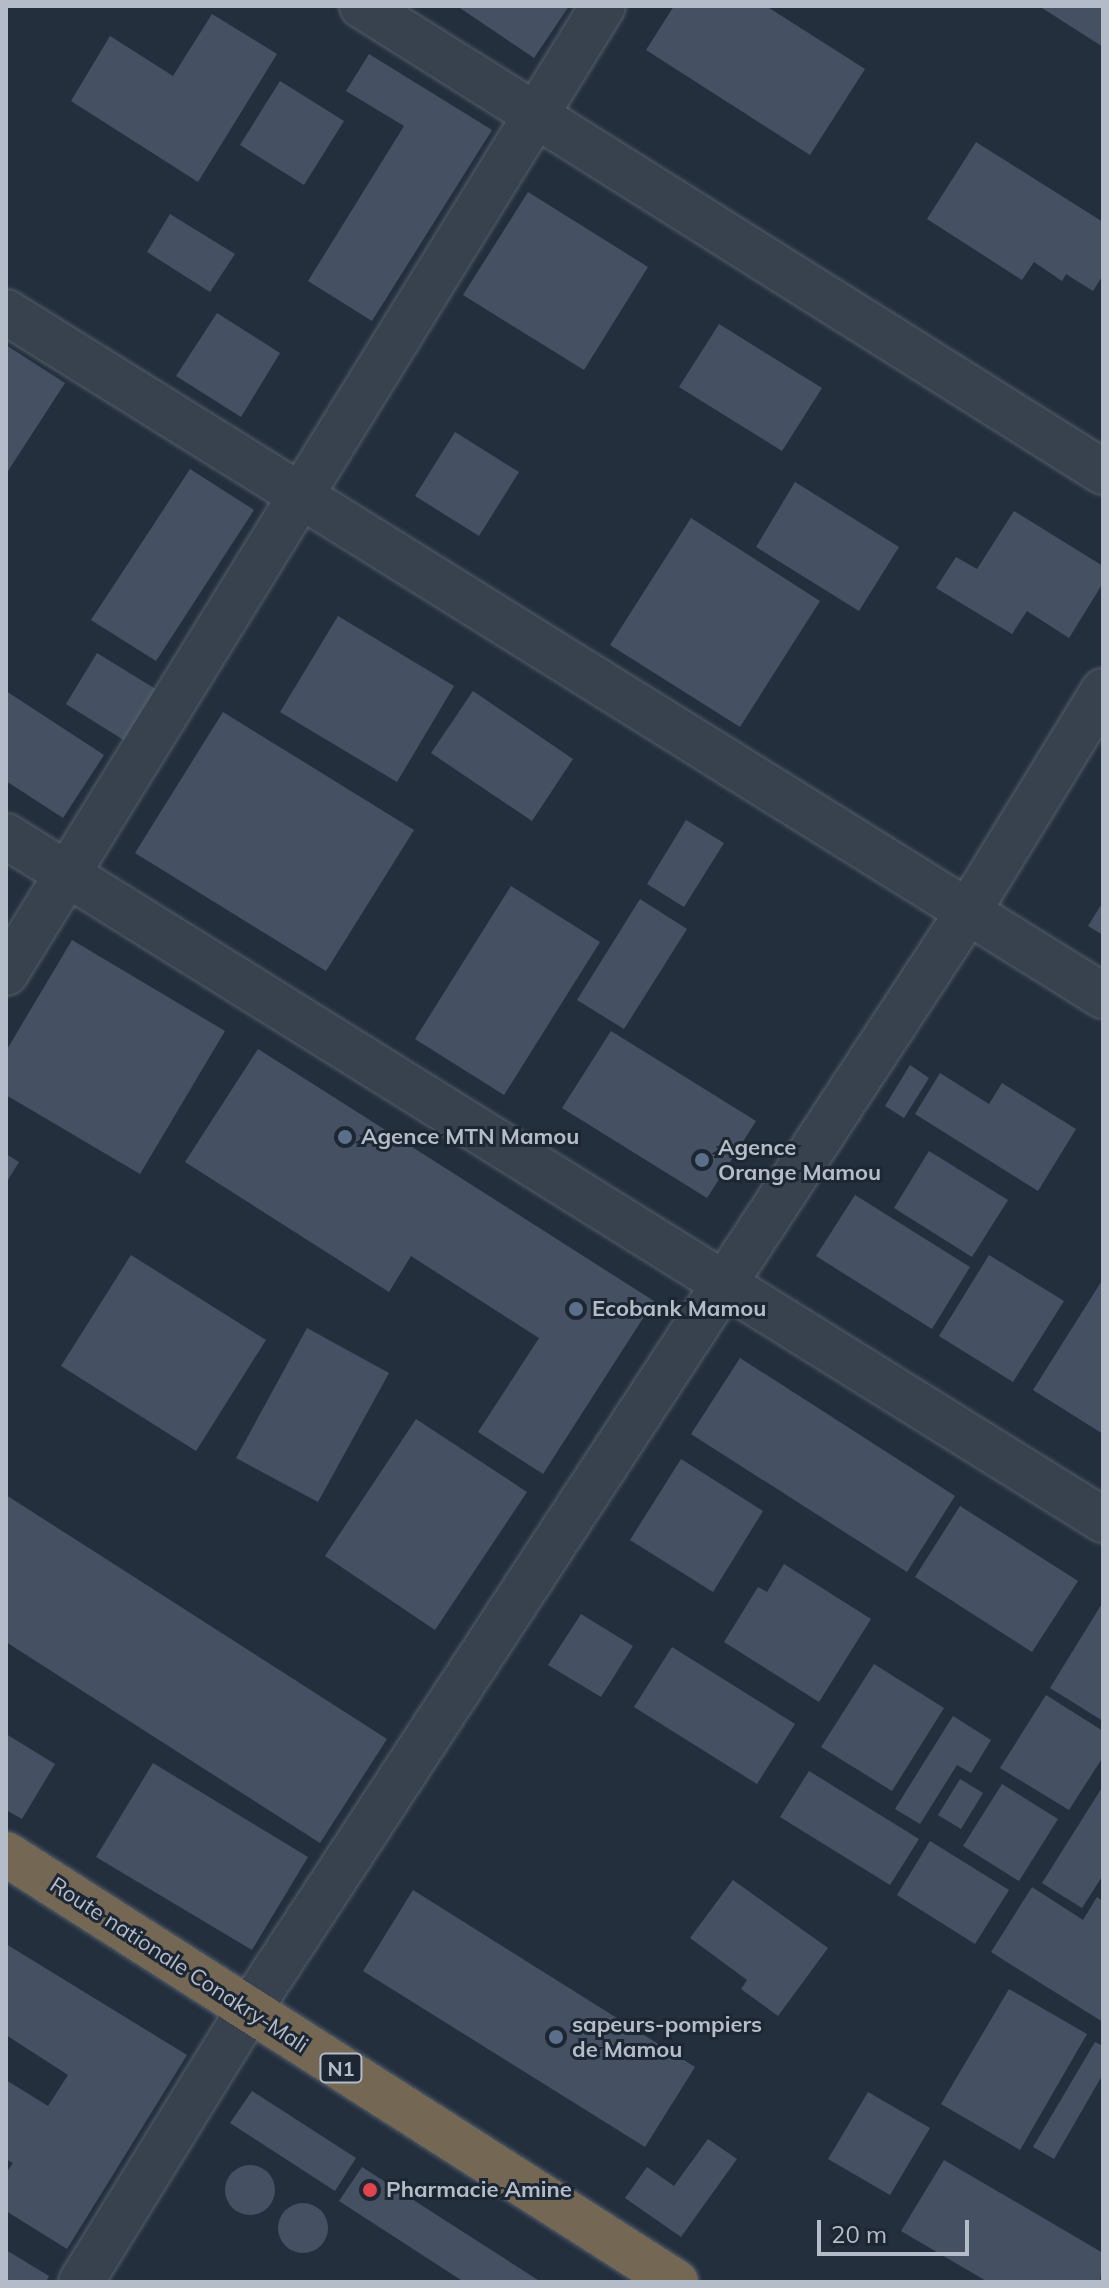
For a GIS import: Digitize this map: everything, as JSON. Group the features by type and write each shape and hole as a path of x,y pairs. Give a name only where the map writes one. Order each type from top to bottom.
{"highway":[{"name":"Route nationale Conakry-Mali","path":"6,1854 676,2282"}],"street":[{"path":"362,6 1103,472"},
{"path":"6,973 534,112 603,6"},
{"path":"6,312 1103,996"},
{"path":"81,2282 249,2010 969,910 1103,691"},
{"path":"6,836 1103,1520"}],"building":[{"path":"457,6 569,6 534,58"},
{"path":"674,6 766,6 865,69 810,155 646,50"},
{"path":"1039,6 1103,6 1103,47"},
{"path":"212,14 277,54 198,182 71,101 110,36 173,76"},
{"path":"369,54 492,130 372,321 308,281 404,126 346,91"},
{"path":"280,81 344,121 304,185 240,145"},
{"path":"976,142 1103,222 1103,275 1093,291 1066,274 1062,281 1034,262 1022,280 927,219"},
{"path":"528,192 648,267 584,370 463,295"},
{"path":"170,214 235,254 210,292 147,252"},
{"path":"217,313 280,353 241,417 176,376"},
{"path":"719,324 822,388 782,451 679,387"},
{"path":"6,345 65,383 6,474"},
{"path":"455,432 519,472 479,536 415,496"},
{"path":"190,469 254,510 156,661 91,620"},
{"path":"795,482 899,547 859,611 756,547"},
{"path":"1014,511 1103,566 1103,583 1069,638 1027,611 1012,634 936,588 956,557 977,569"},
{"path":"691,518 820,601 740,727 610,645"},
{"path":"338,616 454,686 397,782 280,712"},
{"path":"97,653 162,693 130,744 66,704"},
{"path":"6,691 104,755 63,818 6,781"},
{"path":"473,691 573,759 532,821 431,753"},
{"path":"223,712 414,830 326,971 135,853"},
{"path":"686,820 724,843 684,907 647,884"},
{"path":"511,886 600,942 504,1095 415,1039"},
{"path":"640,899 687,929 624,1029 577,1000"},
{"path":"1103,902 1103,935 1088,926"},
{"path":"72,940 225,1031 140,1174 6,1095 6,1051"},
{"path":"611,1031 756,1121 707,1198 562,1108"},
{"path":"258,1049 654,1301 543,1474 478,1432 539,1338 411,1256 389,1292 185,1162"},
{"path":"910,1065 929,1078 904,1118 885,1106"},
{"path":"940,1073 989,1104 1002,1083 1076,1129 1038,1191 915,1114"},
{"path":"929,1151 1008,1200 972,1257 894,1208"},
{"path":"6,1154 19,1162 6,1183"},
{"path":"855,1195 970,1267 932,1329 816,1256"},
{"path":"131,1255 266,1340 196,1451 61,1366"},
{"path":"989,1255 1064,1301 1013,1382 939,1336"},
{"path":"1103,1279 1103,1434 1033,1390"},
{"path":"307,1328 389,1373 318,1502 236,1458"},
{"path":"740,1358 955,1496 907,1572 691,1434"},
{"path":"416,1419 527,1492 435,1630 325,1556"},
{"path":"681,1459 763,1511 713,1592 630,1540"},
{"path":"6,1495 387,1739 320,1843 6,1642"},
{"path":"960,1506 1078,1581 1032,1652 915,1577"},
{"path":"784,1564 871,1619 819,1702 724,1642 758,1587 767,1592"},
{"path":"1103,1602 1103,1721 1050,1688"},
{"path":"581,1614 633,1646 601,1697 548,1665"},
{"path":"672,1647 795,1724 757,1784 634,1707"},
{"path":"874,1664 944,1708 892,1791 821,1747"},
{"path":"1046,1695 1103,1731 1103,1757 1069,1810 1000,1768"},
{"path":"953,1716 991,1740 971,1773 957,1765 920,1824 895,1809"},
{"path":"6,1734 55,1764 22,1819 6,1810"},
{"path":"153,1763 308,1857 252,1950 96,1857"},
{"path":"809,1771 919,1839 890,1885 780,1817"},
{"path":"960,1779 983,1793 961,1829 938,1815"},
{"path":"1002,1784 1058,1819 1019,1881 963,1846"},
{"path":"1103,1786 1103,1875 1082,1908 1042,1883"},
{"path":"930,1841 1009,1890 975,1944 897,1895"},
{"path":"733,1880 828,1948 778,2016 741,1989 747,1980 690,1938"},
{"path":"1032,1887 1083,1920 1097,1897 1103,1901 1103,2022 991,1952"},
{"path":"413,1890 695,2067 645,2147 363,1971"},
{"path":"6,1944 187,2055 67,2249 6,2211 6,2173 13,2163 6,2159 6,2080 48,2106 68,2075 6,2035"},
{"path":"1009,1989 1087,2034 1020,2150 941,2104"},
{"path":"1095,2042 1103,2046 1103,2074 1054,2159 1033,2147"},
{"path":"252,2091 356,2158 335,2191 230,2123"},
{"path":"868,2092 930,2128 890,2195 828,2159"},
{"path":"708,2139 737,2159 681,2237 625,2198 647,2167 674,2186"},
{"path":"944,2160 1103,2253 1100,2282 988,2282 901,2231"},
{"path":"250,2165 268,2172 275,2190 268,2208 250,2215 232,2208 225,2190 232,2172"},
{"path":"362,2167 541,2282 464,2282 339,2201"},
{"path":"303,2203 321,2210 328,2228 321,2246 303,2253 285,2246 278,2228 285,2210"},
{"path":"6,2250 49,2276 46,2282 6,2282"}],"place":[{"name":"Agence MTN Mamou","path":"345,1137"},
{"name":"Agence Orange Mamou","path":"702,1160"},
{"name":"Ecobank Mamou","path":"576,1309"},
{"name":"sapeurs-pompiers de Mamou","path":"556,2037"},
{"name":"Pharmacie Amine","path":"370,2190"}]}
